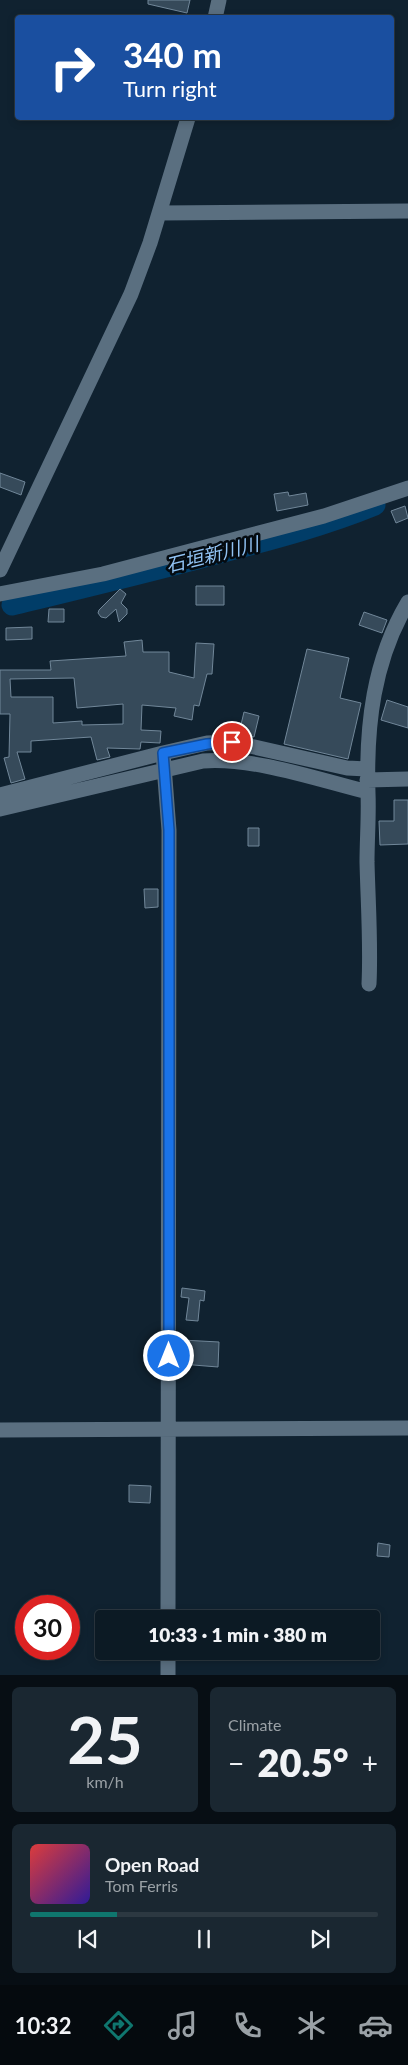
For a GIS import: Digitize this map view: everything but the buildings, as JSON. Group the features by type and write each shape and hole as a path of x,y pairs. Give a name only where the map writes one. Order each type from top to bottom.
{"street":[{"path":"216,15 219,0"},
{"path":"0,570 131,294 160,212 187,120"},
{"path":"160,212 408,211"},
{"path":"0,594 112,572 324,516 408,488"},
{"path":"369,984 371,946 367,863 367,780 370,727 382,658 394,626 408,602"},
{"path":"0,795 163,753 207,744 232,742 347,768 367,780"},
{"path":"163,753 166,769 169,830 168,1610"},
{"path":"0,809 204,760 225,759 260,766 367,780 408,779"},
{"path":"0,1430 408,1428"},
{"path":"168,1660 168,1675"}],"waterway":[{"name":"石垣新川川","path":"12,605 261,542 319,525 375,505"}],"route":[{"path":"169,1356 169,830 166,769 163,753 207,744 232,742"}]}
